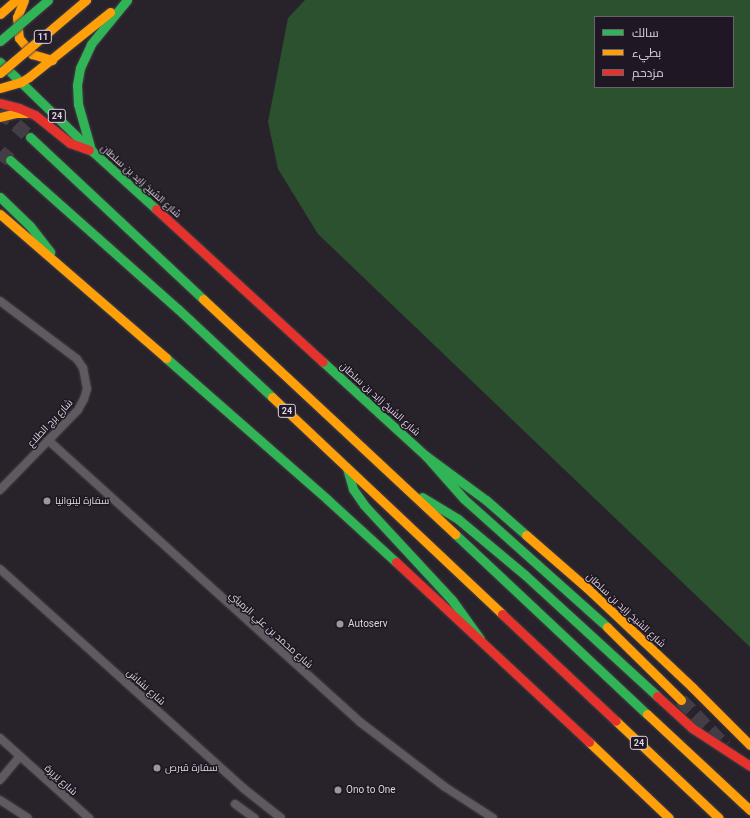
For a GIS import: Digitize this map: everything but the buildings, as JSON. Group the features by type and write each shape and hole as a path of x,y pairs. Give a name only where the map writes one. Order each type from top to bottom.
{"main road":[{"path":"0,2 5,0"},
{"path":"0,14 16,0"},
{"path":"24,0 17,17 19,38 32,54 52,60"},
{"name":"11","path":"0,41 48,0"},
{"name":"11","path":"0,73 86,0"},
{"path":"0,88 21,82 52,60 126,0"},
{"path":"0,103 35,115 70,144 81,149 92,151 78,104 77,93 79,72 91,44 126,0"},
{"name":"شارع الشيخ زايد بن سلطان","path":"0,62 92,151 426,456 486,500 587,588 692,687 750,746"},
{"path":"0,117 16,113 35,115"},
{"name":"24","path":"30,137 750,810"},
{"name":"24","path":"10,160 178,309 719,818"},
{"path":"0,197 37,233 54,262"},
{"path":"0,214 328,500 480,639 669,818"},
{"name":"24","path":"426,456 464,499 614,634 681,700"},
{"path":"347,468 351,484 364,505 456,605 480,639"},
{"path":"412,493 425,498 442,508 492,547 559,604 692,728 750,766"}],"street":[{"name":"شارع برج الطلاع","path":"0,301 77,359 83,368 87,389 78,410 0,490"},
{"name":"شارع محمد بن علي الرميثي","path":"48,440 316,684 360,722 445,787 493,818"},
{"name":"شارع نشاش","path":"0,569 243,788 281,818"},
{"name":"شارع يَريِرة","path":"0,738 89,818"},
{"path":"0,780 20,756"},
{"path":"0,800 28,818"},
{"path":"235,804 254,818"}],"green space":[{"path":"305,0 750,0 750,647 318,234 278,169 268,122 288,18"}],"tunnel":[{"path":"0,111 30,137"},
{"path":"0,152 10,160"},
{"path":"681,700 725,746"}],"traffic: fast":[{"path":"0,41 48,0"},
{"path":"91,150 78,104 77,85 80,68 91,44 127,0"},
{"path":"0,62 92,151 156,209"},
{"path":"30,137 203,299"},
{"path":"10,160 178,309 272,397"},
{"path":"0,197 30,226 50,252"},
{"path":"166,358 328,500 396,562"},
{"path":"323,362 426,456 486,500 526,535"},
{"path":"426,456 464,499 607,627"},
{"path":"347,468 353,489 364,505 452,600 480,639"},
{"path":"422,497 458,519 525,575 657,696"},
{"path":"455,534 647,714"}],"traffic: slow":[{"path":"0,14 16,0"},
{"path":"24,0 17,17 19,38 32,54 52,60"},
{"path":"0,73 86,0"},
{"path":"0,88 21,82 29,77 110,12"},
{"path":"0,117 16,113 26,113"},
{"path":"0,214 166,358"},
{"path":"203,299 455,534"},
{"path":"272,397 502,614"},
{"path":"526,535 587,588 692,687 750,745"},
{"path":"607,627 681,700"},
{"path":"647,714 750,810"},
{"path":"616,721 719,818"},
{"path":"589,742 669,818"}],"traffic: jam":[{"path":"0,103 19,108 35,115 70,143 89,150"},
{"path":"156,209 323,362"},
{"path":"396,562 589,742"},
{"path":"502,614 616,721"},
{"path":"657,696 692,728 750,766"}],"place":[{"name":"سفارة ليتوانيا","path":"47,501"},
{"name":"Autoserv","path":"340,624"},
{"name":"سفارة قبرص","path":"157,768"},
{"name":"Ono to One","path":"338,790"}]}
